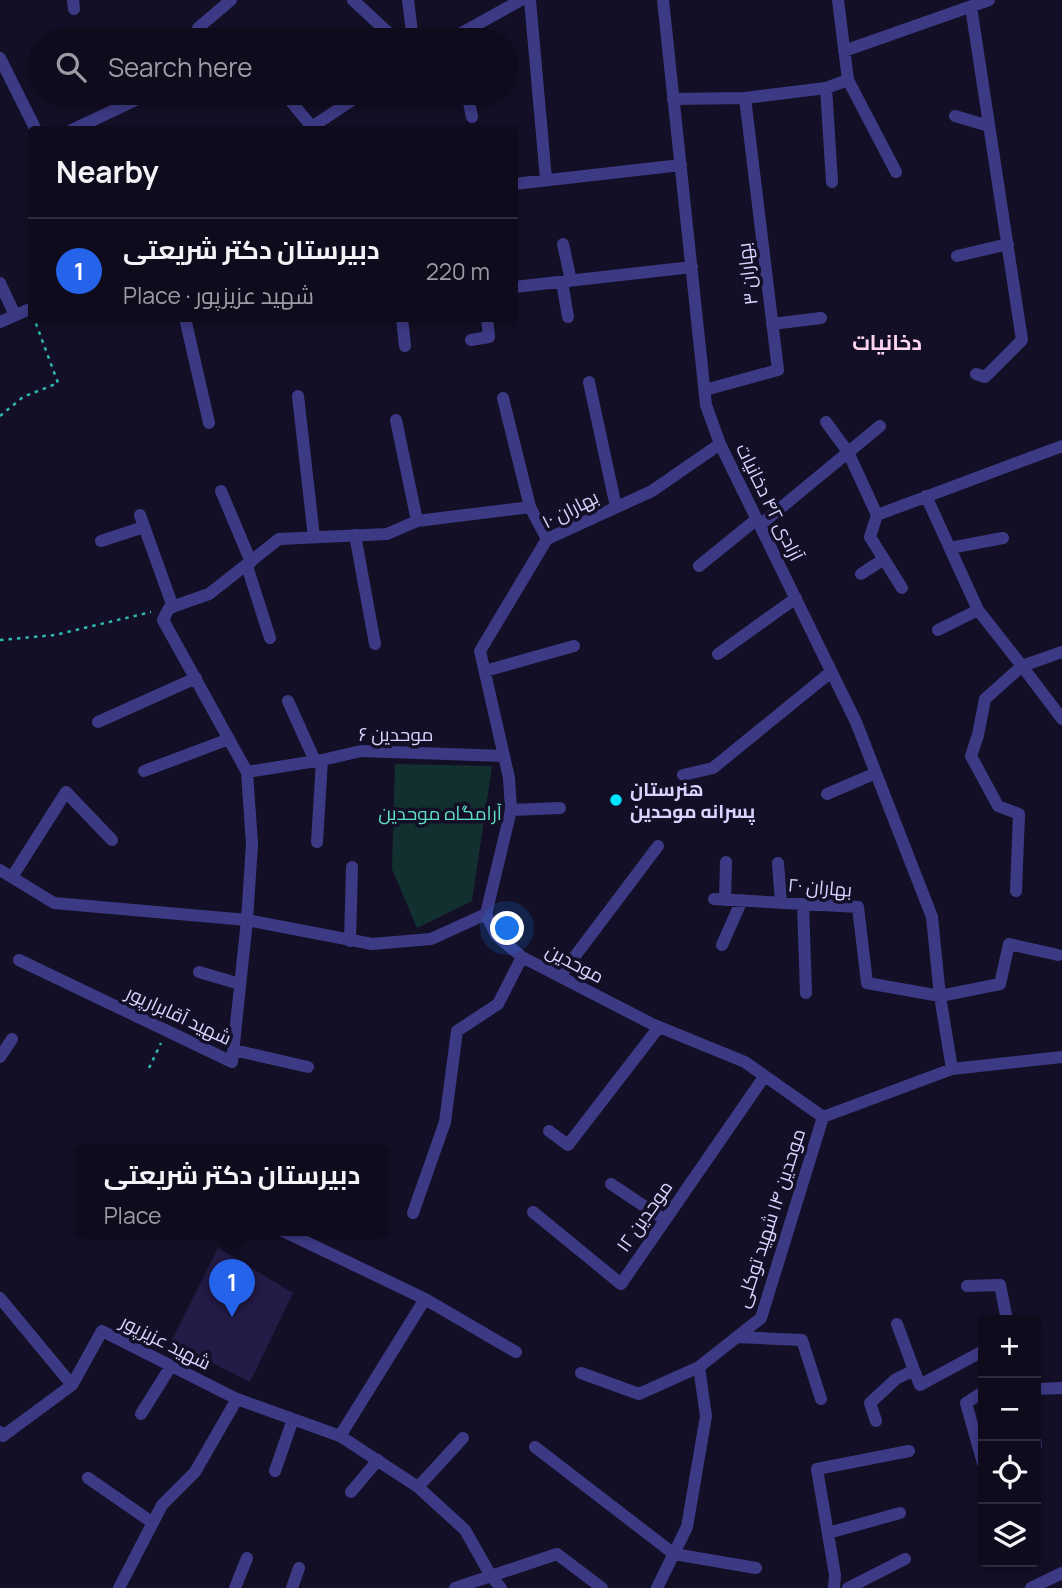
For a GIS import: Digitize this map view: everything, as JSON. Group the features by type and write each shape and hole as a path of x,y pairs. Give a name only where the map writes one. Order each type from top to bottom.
{"street":[{"path":"198,27 232,0"},
{"path":"353,0 383,28"},
{"path":"408,0 412,28"},
{"path":"473,28 521,0"},
{"path":"530,0 546,179"},
{"name":"آزادی ۴۲ دخانیات","path":"663,0 706,405 720,444 856,722 932,917 940,996 952,1069"},
{"path":"838,0 848,80 896,172"},
{"path":"844,51 989,0"},
{"path":"971,7 1022,340 985,377 976,374"},
{"path":"0,58 34,126"},
{"path":"673,99 745,98 826,88 848,80"},
{"path":"826,88 832,182"},
{"name":"بهاران ۳","path":"705,390 778,370 745,98"},
{"path":"80,126 125,105"},
{"path":"293,105 308,126"},
{"path":"312,126 344,105"},
{"path":"470,105 472,117"},
{"path":"956,116 989,126"},
{"path":"518,183 681,165"},
{"path":"563,244 568,317"},
{"path":"957,256 1008,244"},
{"path":"518,287 692,267"},
{"path":"0,283 15,315"},
{"path":"0,322 28,310"},
{"path":"772,324 821,318"},
{"path":"186,322 209,423"},
{"path":"402,322 405,346"},
{"path":"471,340 489,337 487,322"},
{"path":"589,382 617,507"},
{"path":"298,396 314,537"},
{"path":"503,398 530,507 547,539"},
{"path":"396,420 417,521"},
{"path":"826,422 848,452 877,514 870,537 902,588"},
{"path":"699,566 880,426"},
{"name":"بهاران ۱۰","path":"485,671 480,650 547,539 652,491 720,444"},
{"path":"877,514 1062,446"},
{"path":"221,491 249,564 270,638"},
{"path":"926,496 978,610 1062,719"},
{"path":"247,772 163,620 171,608 209,594 279,539 387,534 417,521 530,507"},
{"path":"101,541 142,521 171,608"},
{"path":"355,536 375,644"},
{"path":"950,548 1003,538"},
{"path":"861,574 884,559"},
{"path":"718,654 796,598"},
{"path":"938,630 978,610"},
{"path":"0,870 54,903 247,920 372,944 431,939 486,914 511,810 509,778 485,671 574,646"},
{"path":"1016,891 1019,814 998,806 971,756 985,699 1022,666 1062,652"},
{"path":"683,775 713,768 831,672"},
{"path":"98,722 196,678"},
{"path":"288,701 318,761 317,842"},
{"path":"144,771 229,739"},
{"name":"موحدین ۶","path":"247,772 361,751 504,756"},
{"name":"شهید آقابرارپور","path":"19,960 232,1062 252,844 247,772"},
{"path":"827,794 876,773"},
{"path":"12,877 66,792 112,840"},
{"path":"511,810 560,808"},
{"path":"560,976 658,846"},
{"name":"بهاران ۲۰","path":"726,862 720,899 858,907 867,983 940,996"},
{"path":"778,863 781,903"},
{"path":"350,940 352,867"},
{"path":"722,945 742,901"},
{"path":"803,904 806,993"},
{"name":"موحدین","path":"486,914 496,935 522,957 659,1027 745,1062 823,1117"},
{"path":"940,996 1000,984 1009,944 1058,955"},
{"path":"412,1213 445,1122 457,1031 498,1004 522,957"},
{"path":"200,972 240,984"},
{"path":"549,1131 568,1145 659,1027"},
{"path":"0,1057 12,1039"},
{"path":"234,1050 308,1067"},
{"path":"823,1117 952,1069 1062,1056"},
{"name":"موحدین ۱۲","path":"533,1212 621,1284 764,1077"},
{"name":"موحدین ۱۴ شهید توکلی","path":"581,1373 639,1394 699,1367 761,1318 823,1117"},
{"path":"611,1184 666,1220"},
{"path":"293,1236 425,1299 516,1352"},
{"path":"967,1286 1000,1285 1006,1315"},
{"path":"0,1298 72,1385"},
{"path":"340,1436 425,1299"},
{"path":"897,1324 920,1385 978,1354"},
{"name":"شهید عزیزپور","path":"0,1432 3,1436 72,1385 102,1331 237,1399 340,1436 418,1487 465,1530 491,1576 501,1588"},
{"path":"737,1337 802,1340 821,1399"},
{"path":"141,1414 171,1366"},
{"path":"657,1588 687,1527 706,1416 699,1367"},
{"path":"876,1421 870,1403 896,1379 914,1370"},
{"path":"1041,1389 1062,1388"},
{"path":"978,1395 965,1403 978,1446"},
{"path":"120,1588 162,1505 195,1472 237,1399"},
{"path":"275,1471 293,1419"},
{"path":"418,1487 463,1438"},
{"path":"535,1447 674,1554 756,1568"},
{"path":"834,1588 835,1575 817,1469 909,1451"},
{"path":"351,1492 377,1461"},
{"path":"88,1478 153,1523"},
{"path":"828,1533 900,1513"},
{"path":"455,1588 557,1554 602,1588"},
{"path":"235,1588 247,1558"},
{"path":"848,1588 905,1559"},
{"path":"292,1588 299,1567"},
{"path":"1031,1588 1062,1573"}],"path":[{"path":"0,416 23,397 58,383 35,322"},
{"path":"0,640 54,635 171,608"},
{"path":"149,1068 166,1030"}],"green space":[{"name":"آرامگاه موحدین","path":"395,764 492,766 472,901 417,928 392,869"}],"building":[{"path":"218,1248 293,1293 250,1382 171,1342"}],"place":[{"name":"هنرستان پسرانه موحدین","path":"616,800"},
{"name":"دبیرستان دکتر شریعتی","path":"232,1317"}],"district":[{"name":"دخانیات","path":"887,342"}]}
